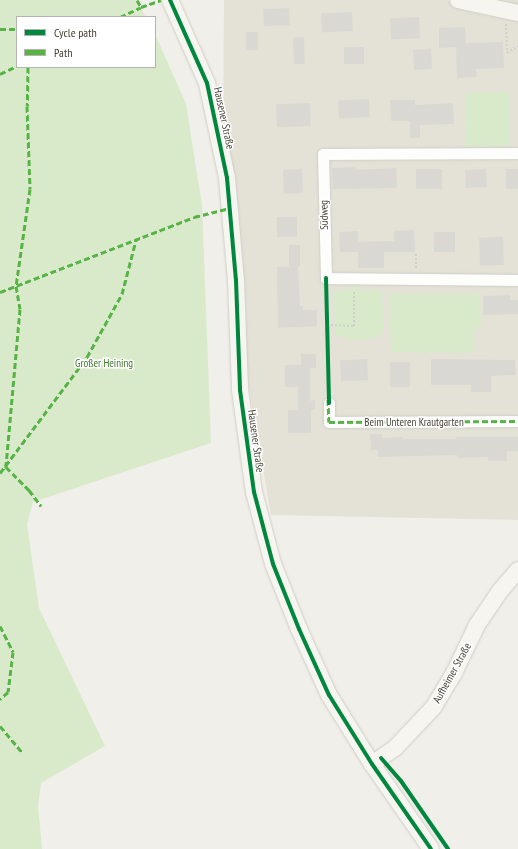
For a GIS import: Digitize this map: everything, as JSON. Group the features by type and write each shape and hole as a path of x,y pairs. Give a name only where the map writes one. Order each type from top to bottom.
{"street":[{"name":"Hausener Straße","path":"170,0 207,82 227,178 236,280 240,390 254,492 273,564 299,629 329,695 372,764 431,849"},
{"path":"458,0 513,12"},
{"name":"Südweg","path":"518,153 323,154 326,278 518,280"},
{"name":"Beim Unteren Krautgarten","path":"328,403 329,422 518,421"},
{"name":"Aufheimer Straße","path":"372,764 395,748 433,708 454,672 477,625 500,591 518,570"}],"path":[{"path":"513,12 505,33 507,52 518,46"},
{"path":"327,325 354,326 354,279"}],"shaded area":[{"path":"224,0 518,0 518,520 271,515 244,360 223,127"}],"green space":[{"name":"Großer Heining","path":"0,0 135,0 145,16 16,16 16,68 156,68 156,36 186,104 202,205 211,443 33,502 27,524 39,608 105,746 41,783 38,806 42,849 0,849"},
{"path":"509,92 510,146 466,147 465,93"},
{"path":"350,285 359,286 360,291 382,290 384,333 375,338 350,340 335,334 334,291 349,291"},
{"path":"480,293 481,327 473,328 474,353 391,352 389,294"}],"building":[{"path":"289,8 290,25 264,26 263,9"},
{"path":"352,12 353,31 322,33 321,14"},
{"path":"419,17 420,38 391,39 390,19"},
{"path":"465,27 466,43 503,42 504,68 476,69 477,77 457,78 456,47 439,48 439,28"},
{"path":"246,32 258,32 258,50 246,50"},
{"path":"293,37 304,37 305,64 294,64"},
{"path":"344,47 364,47 364,64 344,64"},
{"path":"431,49 432,69 414,70 413,50"},
{"path":"369,99 370,117 339,119 338,101"},
{"path":"390,100 415,100 415,105 453,103 454,124 420,125 420,138 410,138 410,121 391,121"},
{"path":"310,103 311,126 277,127 276,104"},
{"path":"355,167 356,170 396,168 397,188 333,189 332,168"},
{"path":"302,169 303,193 284,194 283,170"},
{"path":"416,169 442,169 442,189 416,189"},
{"path":"486,169 487,187 466,188 465,170"},
{"path":"506,169 518,169 518,189 506,189"},
{"path":"277,217 297,217 297,237 277,237"},
{"path":"414,230 415,252 384,252 384,268 358,268 358,252 340,252 339,232 358,231 358,242 394,241 394,231"},
{"path":"434,232 455,232 455,252 434,252"},
{"path":"503,237 504,265 480,266 479,238"},
{"path":"289,245 300,245 300,266 289,266"},
{"path":"298,266 300,306 303,306 303,310 317,310 317,326 278,328 277,267"},
{"path":"510,295 510,300 518,300 518,314 483,315 483,296"},
{"path":"301,354 316,354 316,368 310,368 310,401 315,400 315,410 311,410 311,433 288,433 288,410 298,410 298,387 285,387 285,365 301,365"},
{"path":"367,359 368,380 341,381 340,360"},
{"path":"431,359 515,360 516,375 491,376 491,392 471,392 471,385 431,385"},
{"path":"390,362 410,362 410,387 390,387"},
{"path":"370,434 382,434 382,438 403,437 403,439 518,437 518,451 507,451 507,461 488,461 488,457 457,458 457,455 378,457 378,450 371,450"}],"marked path":[{"path":"137,0 141,7 161,0"},
{"path":"122,16 141,7"},
{"path":"0,29 16,29"},
{"path":"0,74 16,66"},
{"path":"28,68 27,106 30,189 16,286 20,309 6,467 29,490 41,506"},
{"path":"0,292 194,217 229,208"},
{"path":"0,473 87,357 122,294 136,240"},
{"path":"328,399 329,422 518,421"},
{"path":"0,626 13,652 8,692 0,699"},
{"path":"0,726 23,753"}],"cycle path":[{"path":"170,0 207,83 227,178 236,280 240,390 254,492 273,564 299,629 329,695 372,764 431,849"},
{"path":"326,278 329,403"},
{"path":"381,758 401,781 448,849"}]}
